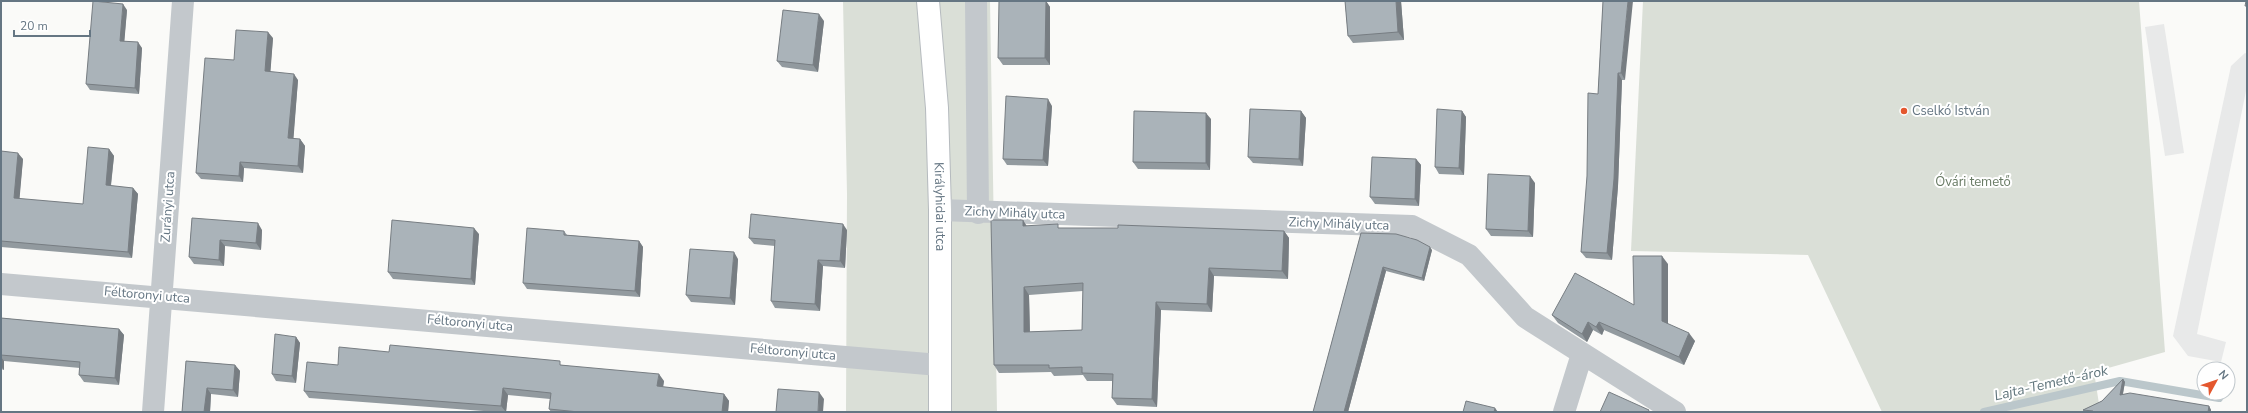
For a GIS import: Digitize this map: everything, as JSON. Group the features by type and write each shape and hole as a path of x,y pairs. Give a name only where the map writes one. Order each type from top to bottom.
{"main road":[{"name":"Királyhidai utca","path":"928,1 936,108 940,210 940,412"}],"street":[{"name":"Zurányi utca","path":"152,412 183,1"},
{"path":"976,1 978,213"},
{"name":"Zichy Mihály utca","path":"940,210 978,213 1412,226 1468,255 1525,317 1675,412"},
{"name":"Féltoronyi utca","path":"1,284 161,296 939,364"},
{"path":"1564,412 1582,354"}],"shaded area":[{"path":"2164,24 2184,153 2165,156 2145,27"},
{"path":"2245,53 2247,54 2247,86 2197,334 2226,342 2221,361 2216,361 2188,356 2173,336 2231,66"}],"green space":[{"path":"843,1 990,1 997,412 846,412 847,194"},
{"name":"Óvári temető","path":"1643,1 2139,1 2165,352 2094,372 2099,404 2095,412 1882,412 1808,255 1631,251"}],"building":[{"path":"93,1 123,4 120,41 138,42 135,88 86,84"},
{"path":"999,1 1046,1 1045,58 998,58"},
{"path":"1345,1 1396,1 1398,32 1348,36"},
{"path":"1603,1 1628,1 1621,73 1618,73 1614,179 1607,253 1581,252 1587,176 1588,93 1598,94"},
{"path":"783,10 819,14 813,65 777,61"},
{"path":"236,30 268,32 265,71 294,74 288,138 300,139 298,166 240,162 239,176 196,173 205,58 234,60"},
{"path":"1006,96 1048,99 1043,160 1003,159"},
{"path":"1250,109 1301,111 1299,159 1248,157"},
{"path":"1437,109 1462,111 1459,168 1435,167"},
{"path":"1134,111 1206,113 1206,163 1133,162"},
{"path":"88,147 109,149 106,185 133,188 128,252 1,241 1,151 18,153 14,198 83,204"},
{"path":"1372,157 1416,159 1415,199 1370,197"},
{"path":"1488,174 1530,176 1528,231 1486,229"},
{"path":"751,214 843,224 840,261 818,260 815,304 771,301 775,240 749,238"},
{"path":"192,218 258,223 256,243 220,240 219,260 189,257"},
{"path":"392,220 474,228 471,279 388,272"},
{"path":"991,220 1023,220 1023,226 1058,224 1058,228 1118,228 1118,225 1284,231 1282,271 1209,268 1207,304 1156,302 1152,399 1112,398 1113,374 1082,373 1082,367 1049,368 1049,365 994,365","holes":["1083,283 1082,330 1024,332 1024,287"]},
{"path":"527,228 564,231 564,235 639,241 635,291 523,283"},
{"path":"1361,233 1396,234 1417,240 1430,247 1422,278 1383,267 1344,412 1313,412"},
{"path":"690,249 734,252 730,298 686,295"},
{"path":"1633,256 1662,256 1662,321 1689,333 1679,357 1599,322 1596,327 1588,322 1582,334 1552,315 1575,273 1634,305"},
{"path":"1,318 119,329 115,378 79,375 80,362 1,355"},
{"path":"275,334 296,337 292,376 272,374"},
{"path":"390,345 560,361 560,365 659,374 657,386 724,394 722,412 579,412 549,409 551,393 503,388 501,406 304,391 307,362 338,365 339,347 389,352"},
{"path":"186,361 235,365 233,390 207,388 204,412 182,412"},
{"path":"2123,379 2120,395 2130,393 2209,406 2208,412 2093,412 2083,410 2102,401"},
{"path":"778,389 819,392 818,412 776,412"},
{"path":"1609,392 1649,410 1648,412 1600,412"},
{"path":"1466,401 1495,408 1494,412 1463,412"}],"waterway":[{"name":"Lajta-Temető-árok","path":"1984,412 2120,381 2196,394"}],"place":[{"name":"Cselkó István","path":"1904,111"}]}
